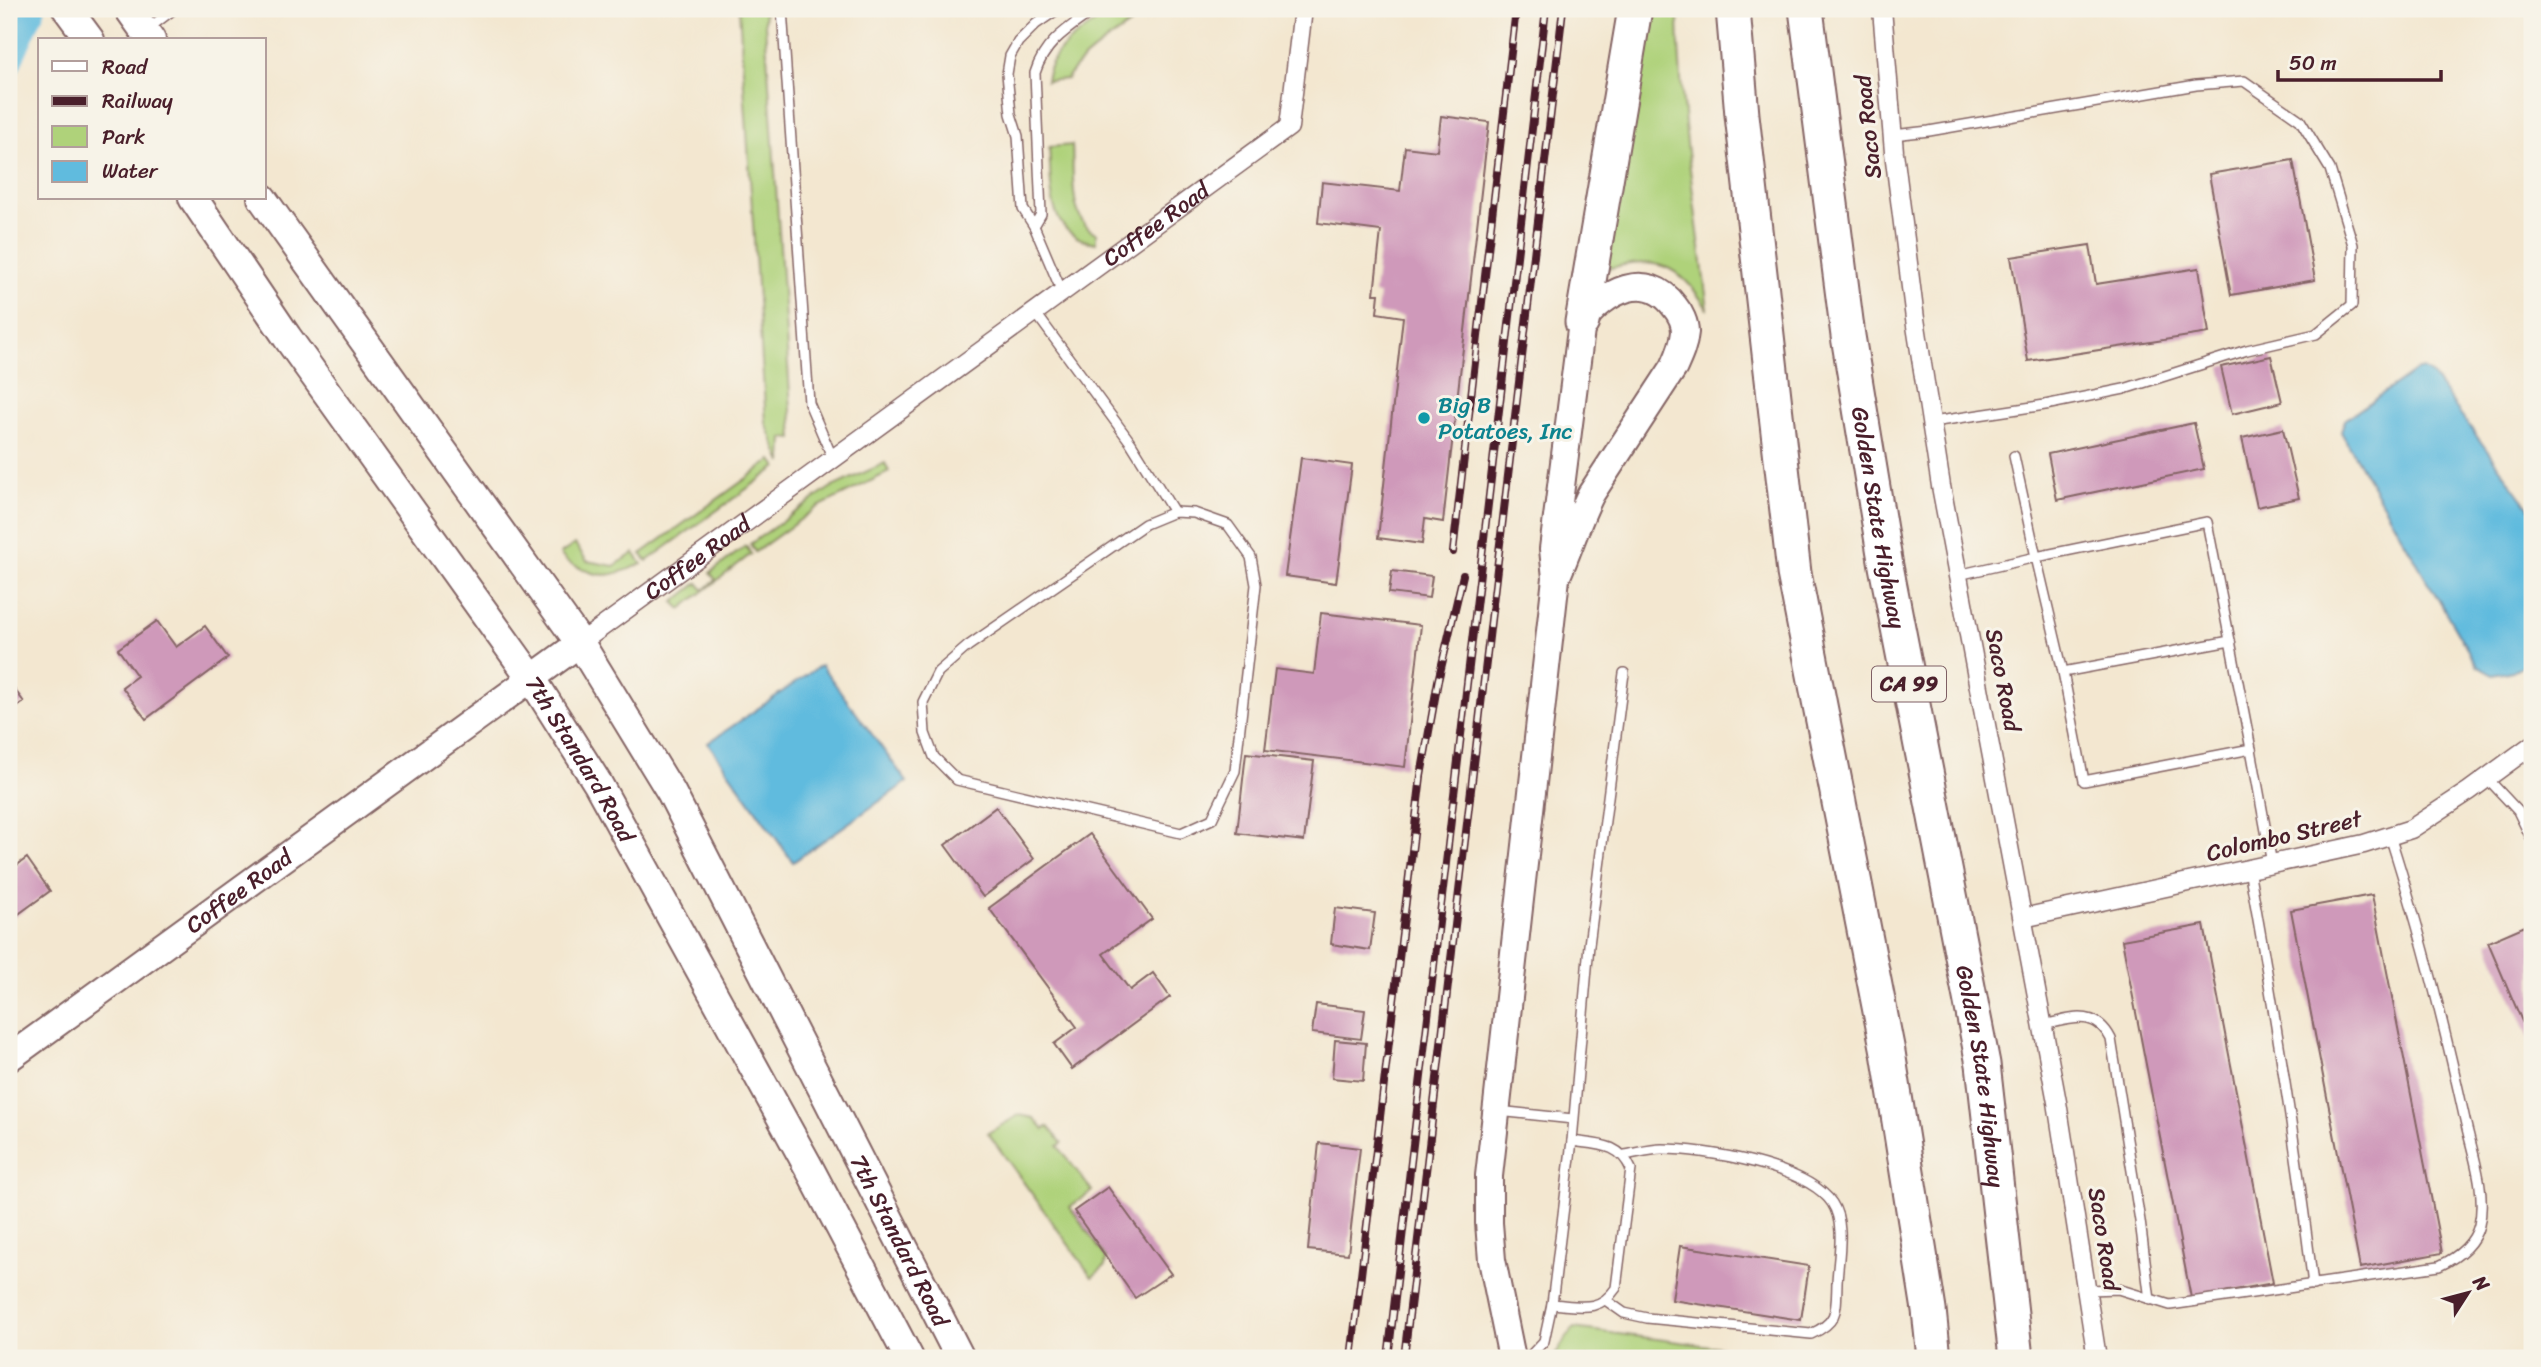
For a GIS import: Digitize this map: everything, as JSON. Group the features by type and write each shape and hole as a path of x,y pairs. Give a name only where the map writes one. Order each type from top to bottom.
{"highway":[{"path":"1582,322 1635,9"},
{"path":"1733,9 1745,143 1794,573 1888,1052 1929,1310 1934,1358"},
{"name":"Golden State Highway","path":"1806,9 1846,323 1886,566 1983,1064 2016,1358"},
{"path":"1983,1064 2004,1168 2035,1358"}],"main road":[{"path":"67,9 87,36"},
{"name":"7th Standard Road","path":"194,200 287,337 532,679 598,784 808,1166 909,1358"},
{"name":"7th Standard Road","path":"263,200 580,643 671,792 960,1358"},
{"path":"1512,1358 1492,1261 1489,1176 1556,578 1553,549 1582,322 1601,300 1626,288 1640,286 1656,290 1670,299 1679,312 1685,328 1683,346 1674,368 1601,475 1580,515 1556,578"},
{"name":"Coffee Road","path":"9,1058 580,643"}],"street":[{"name":"Coffee Road","path":"580,643 1289,127 1303,9"},
{"name":"Saco Road","path":"1882,9 1893,135 1915,319 1941,486 2043,1025 2097,1358"},
{"name":"Colombo Street","path":"2023,918 2364,844 2411,829 2532,745"}],"lane":[{"path":"141,27 174,9"},
{"path":"782,9 809,403 833,459"},
{"path":"1058,9 1036,24 1018,42 1010,56 1006,74 1011,114 1018,136 1023,209 1034,226 1062,292"},
{"path":"1034,226 1041,214 1035,73 1041,54 1064,31 1095,9"},
{"path":"1893,135 2196,85 2244,81 2300,120 2330,169 2353,245 2352,305 2316,334 2247,350 2124,389 2045,405 1932,422"},
{"path":"1035,312 1131,443 1174,512"},
{"path":"2014,456 2063,672 2084,781 2251,749"},
{"path":"1174,512 1194,513 1228,525 1251,556 1256,585 1235,771 1212,819 1181,833 957,780 934,757 925,733 923,702 938,672 968,646 1145,524 1174,512"},
{"path":"1958,575 2207,522 2272,864"},
{"path":"2063,672 2230,640"},
{"path":"1528,1358 1544,1340 1552,1304 1572,1141 1589,945 1624,673"},
{"path":"2487,778 2518,811 2532,840"},
{"path":"2087,1290 2118,1289 2170,1305 2439,1266 2465,1249 2479,1226 2480,1192 2451,1059 2414,912 2390,835"},
{"path":"2249,869 2297,1156 2313,1285"},
{"path":"2043,1025 2085,1017 2097,1021 2106,1029 2111,1039 2150,1300"},
{"path":"1496,1111 1573,1119"},
{"path":"1552,1304 1591,1306 1607,1301 1616,1288 1631,1168 1625,1155 1612,1148 1572,1141"},
{"path":"1607,1301 1624,1313 1647,1318 1811,1334 1827,1327 1835,1312 1840,1224 1832,1203 1813,1186 1779,1169 1705,1152 1660,1149 1625,1155"}],"green space":[{"path":"739,9 764,9 793,439 783,438 782,463 766,423"},
{"path":"1115,9 1153,9 1093,51 1067,79 1046,81 1049,69 1063,48"},
{"path":"1652,9 1678,9 1685,122 1708,310 1687,282 1665,267 1638,263 1603,270"},
{"path":"1072,145 1074,195 1081,218 1087,227 1096,233 1096,243 1079,239 1068,231 1054,207 1049,147"},
{"path":"772,460 777,467 647,561 641,554"},
{"path":"885,463 889,472 818,507 755,552 750,544 830,488"},
{"path":"575,544 587,561 614,566 634,553 642,564 617,573 596,574 570,563 560,554"},
{"path":"746,546 751,554 681,609 674,602 698,583 704,590 716,580 710,573"},
{"path":"1019,1115 1034,1118 1044,1129 1048,1126 1062,1143 1058,1146 1092,1191 1070,1207 1106,1258 1105,1266 1092,1277 988,1133"},
{"path":"1573,1328 1801,1358 1553,1358"}],"water":[{"path":"2423,369 2432,375 2532,512 2532,661 2517,670 2493,675 2477,666 2341,432 2345,420 2415,371"},
{"path":"821,665 907,782 793,862 708,743"}],"building":[{"name":"Big B Potatoes, Inc","path":"1441,116 1489,122 1443,522 1425,519 1422,544 1378,538 1403,317 1377,313 1379,294 1374,294 1381,231 1318,223 1322,182 1400,191 1405,147 1437,151"},
{"path":"2293,160 2315,280 2231,295 2209,174"},
{"path":"2090,245 2096,284 2199,268 2209,333 2028,361 2011,257"},
{"path":"2271,356 2282,402 2232,414 2221,367"},
{"path":"2194,423 2204,469 2057,500 2048,454"},
{"path":"2283,429 2299,498 2257,507 2242,438"},
{"path":"1301,458 1352,465 1336,583 1285,576"},
{"path":"1392,571 1432,576 1429,598 1389,593"},
{"path":"1321,613 1421,625 1405,767 1265,750 1275,669 1314,674"},
{"path":"157,621 176,647 205,626 228,658 146,719 122,687 137,676 118,649"},
{"path":"15,690 24,702 9,713 9,695"},
{"path":"1246,753 1314,761 1304,841 1237,833"},
{"path":"996,807 1034,859 983,897 945,845"},
{"path":"1090,834 1152,919 1103,954 1130,990 1153,973 1170,997 1072,1069 1054,1044 1077,1027 989,908"},
{"path":"27,858 50,891 9,921 9,871"},
{"path":"2372,895 2442,1253 2360,1268 2291,910"},
{"path":"1335,908 1375,913 1370,950 1331,944"},
{"path":"2532,923 2532,1039 2530,1040 2488,942"},
{"path":"2204,925 2273,1283 2191,1298 2122,940"},
{"path":"1316,1004 1365,1010 1361,1039 1312,1033"},
{"path":"1335,1040 1366,1043 1363,1081 1332,1078"},
{"path":"1319,1143 1360,1148 1348,1254 1308,1250"},
{"path":"1108,1187 1171,1274 1135,1298 1074,1211"},
{"path":"1680,1246 1809,1266 1801,1320 1672,1300"}],"waterway":[{"path":"9,65 34,9"}],"railway":[{"path":"1453,552 1516,9"},
{"path":"1388,1358 1546,9"},
{"path":"1404,1358 1563,9"},
{"path":"1351,1358 1421,776 1438,681 1463,575"}],"place":[{"name":"Big B Potatoes, Inc","path":"1424,418"}]}
